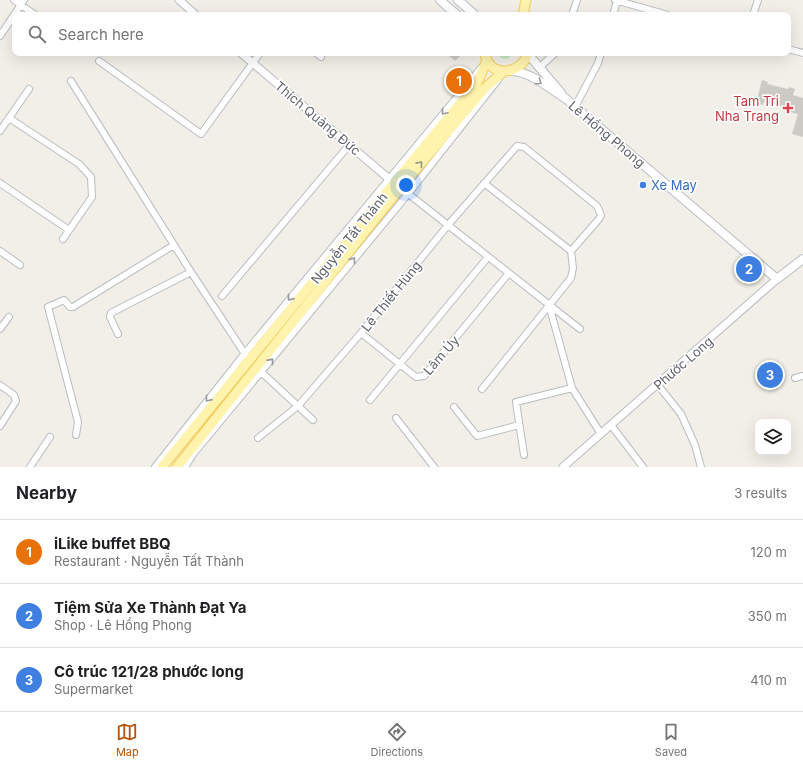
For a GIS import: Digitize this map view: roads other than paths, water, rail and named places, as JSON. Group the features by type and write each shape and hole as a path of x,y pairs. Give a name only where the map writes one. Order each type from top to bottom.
{"main road":[{"path":"440,0 454,12"},
{"path":"458,0 472,12"},
{"path":"486,57 491,66 508,71 522,65 526,56"},
{"name":"Lê Hồng Phong","path":"530,56 565,98"},
{"name":"Nguyễn Tất Thành","path":"162,467 247,356 477,83 486,57"},
{"name":"Lê Hồng Phong","path":"508,71 531,76 565,98 777,279"},
{"name":"Nguyễn Tất Thành","path":"177,467 259,370 394,183 484,89 508,71"},
{"name":"Phước Long","path":"777,279 803,259"}],"street":[{"path":"14,0 23,3 32,12"},
{"path":"179,0 193,12"},
{"path":"573,12 577,0"},
{"path":"614,12 616,0 658,12"},
{"path":"754,12 758,0"},
{"path":"17,12 23,3"},
{"path":"0,36 12,19"},
{"path":"791,50 803,53"},
{"name":"Thích Quảng Đức","path":"245,56 350,144 394,183"},
{"path":"99,61 201,134 257,56"},
{"path":"539,68 552,56"},
{"path":"576,107 600,56"},
{"name":"Nguyễn Tất Thành","path":"185,467 194,453 259,370 408,194 508,71"},
{"path":"71,81 191,272 247,356"},
{"path":"0,131 29,89"},
{"path":"9,118 79,164 91,176 92,197 63,239"},
{"path":"222,296 350,144"},
{"name":"Lê Thiết Hùng","path":"258,438 298,406 361,333 448,225 517,146 524,147 600,210 599,219 571,251"},
{"path":"0,183 69,230"},
{"path":"394,183 580,329"},
{"path":"482,389 570,278 573,268 571,251 484,183"},
{"path":"76,435 78,422 48,306 64,300 70,307 73,307 174,245"},
{"path":"0,251 20,265"},
{"path":"370,400 488,257"},
{"path":"118,334 110,317 111,313 191,272"},
{"name":"Lâm Úy","path":"361,333 416,377 424,376 509,273"},
{"name":"Phước Long","path":"563,467 777,279"},
{"path":"549,304 572,388 601,434"},
{"path":"0,329 2,322 9,317"},
{"name":"Nguyễn Tất Thành","path":"155,467 170,446 247,356"},
{"path":"259,370 313,420"},
{"path":"795,378 803,376"},
{"path":"0,385 14,395 16,401 0,426"},
{"path":"658,385 681,414 695,445 701,467"},
{"path":"524,455 516,402 572,388"},
{"path":"454,407 477,436 519,425"},
{"path":"396,418 434,467"},
{"path":"611,425 643,467"},
{"path":"30,467 50,437"}],"place":[{"name":"iLike buffet BBQ","path":"459,81"},
{"name":"Tam Tri Nha Trang","path":"788,108"},
{"name":"Xe May","path":"643,185"},
{"name":"Tiệm Sửa Xe Thành Đạt Ya","path":"749,269"},
{"name":"Cô trúc 121/28 phước long","path":"770,375"}]}
